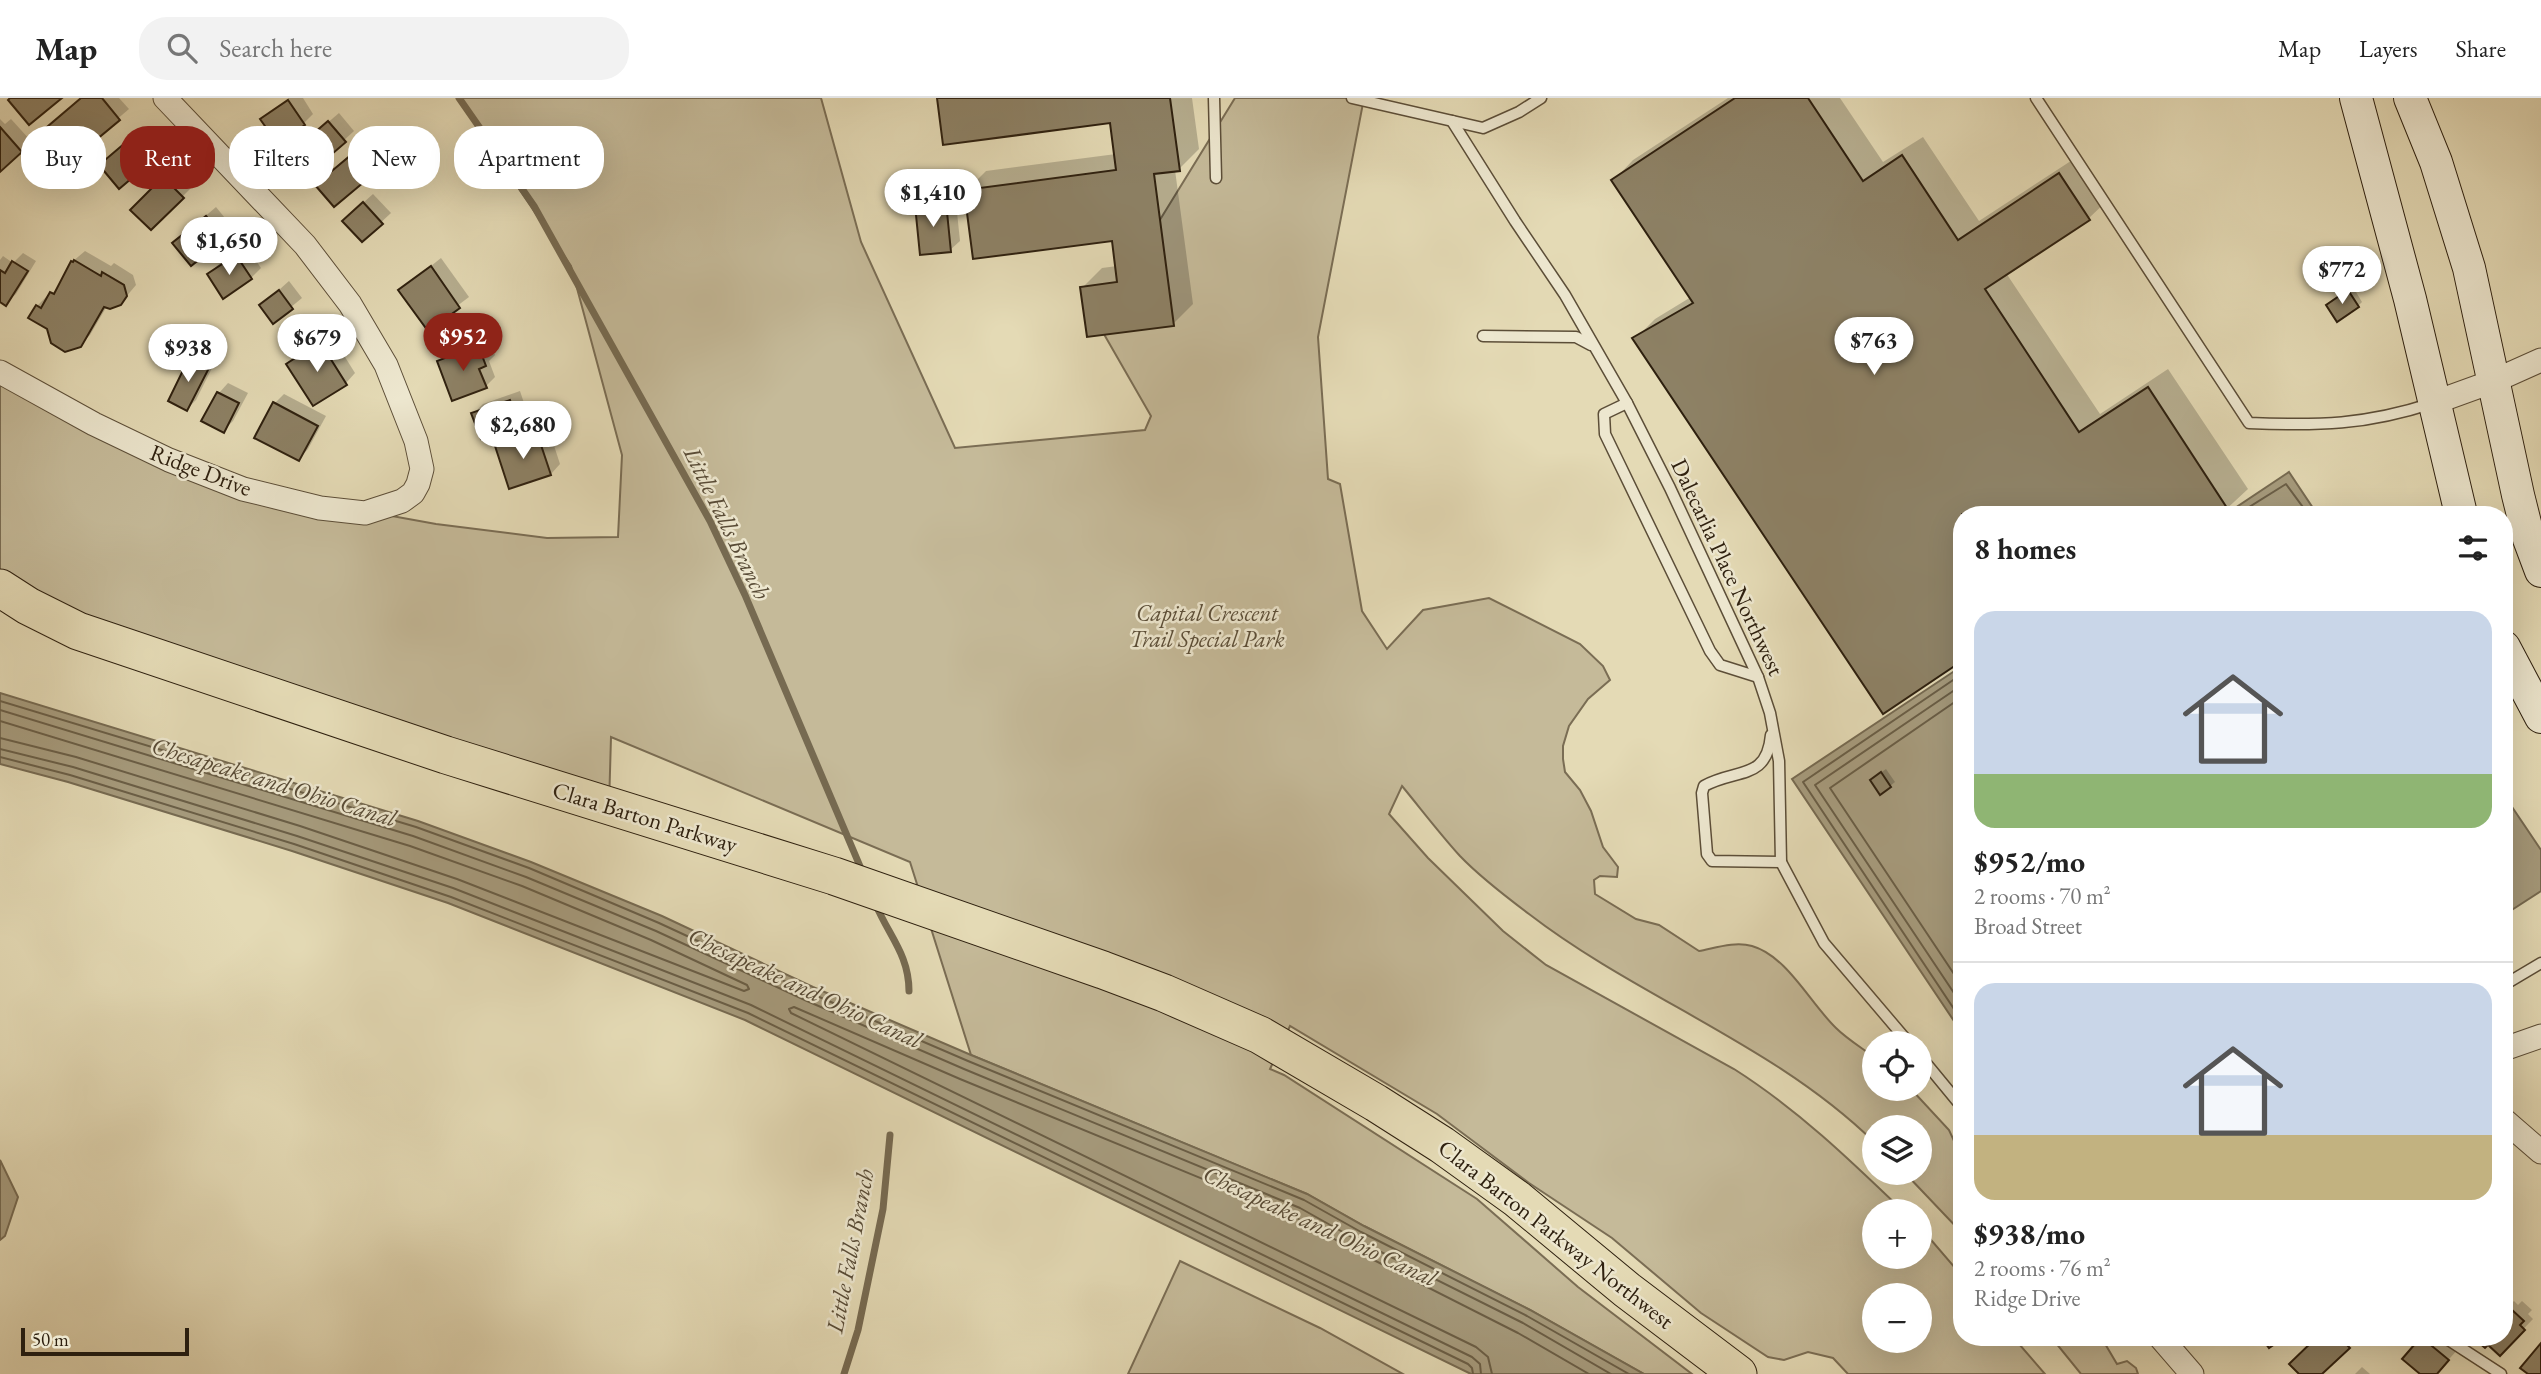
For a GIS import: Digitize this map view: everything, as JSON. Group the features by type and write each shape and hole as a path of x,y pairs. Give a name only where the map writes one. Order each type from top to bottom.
{"highway":[{"name":"Clara Barton Parkway","path":"9,598 78,632 446,755 834,876 1115,974 1261,1035"},
{"name":"Clara Barton Parkway Northwest","path":"1261,1035 1442,1145 1517,1199 1627,1290 1738,1374"}],"main road":[{"path":"2356,98 2459,506"},
{"path":"2410,98 2435,162 2469,268 2529,539 2541,571"},
{"path":"2513,664 2541,717"}],"street":[{"name":"Ridge Drive","path":"0,373 169,460 243,489 320,508 365,513 402,501 413,493 422,469 416,441 386,365 350,304 305,245 165,98"},
{"path":"2435,402 2494,382 2541,360"},
{"path":"2513,1046 2541,1035"},
{"path":"2513,1129 2541,1152"},
{"path":"2168,1346 2192,1374"}],"lane":[{"path":"1214,98 1216,178"},
{"path":"1352,98 1483,128 1520,112 1541,98"},
{"path":"2036,98 2249,423 2311,426 2361,422 2435,402"},
{"name":"Dalecarlia Place Northwest","path":"1452,121 1565,295 1627,403 1670,488 1758,677 1772,722 1780,761 1781,862 1825,943 1899,1031"},
{"path":"1483,336 1576,337 1594,346"},
{"path":"1627,403 1604,414 1605,434 1710,651 1720,666 1758,677"},
{"path":"1772,722 1768,756 1763,763 1742,773 1713,781 1704,786 1702,793 1707,853 1712,861 1781,862"},
{"path":"2513,980 2541,963"},
{"path":"1932,1071 1953,1096"},
{"path":"2458,1346 2501,1374"}],"green space":[{"name":"Capital Crescent Trail Special Park","path":"458,98 821,98 861,242 955,448 1145,430 1151,416 1097,322 1235,98 1364,98 1318,337 1328,479 1340,484 1362,611 1387,649 1423,610 1489,598 1580,644 1603,666 1610,680 1588,699 1569,726 1563,746 1565,772 1580,790 1591,811 1603,847 1618,867 1617,877 1600,876 1594,880 1595,894 1636,919 1659,925 1699,951 1725,945 1752,946 1765,951 1787,970 1826,1018 1862,1048 1862,1101 1922,1101 1949,1130 1953,1139 1953,1224 1916,1185 1932,1185 1932,1115 1862,1115 1862,1132 1794,1077 1571,944 1520,907 1460,856 1402,786 1389,814 1428,858 1503,931 1546,965 1757,1084 1862,1171 1862,1185 1876,1185 1891,1199 1862,1199 1862,1269 1932,1269 1932,1241 1953,1266 1953,1346 2021,1346 2045,1374 1848,1374 1833,1358 1808,1352 1784,1360 1768,1357 1701,1313 1612,1238 1529,1183 1437,1114 1290,1026 1270,1069 1284,1075 1477,1199 1578,1287 1692,1374 1644,1374 1530,1310 1307,1194 971,1055 910,862 611,737 609,806 0,588 0,373 243,489 436,524 547,538 618,537 622,455 571,266 519,189 604,189 604,126 477,126"},
{"path":"1180,1261 1320,1328 1403,1374 1128,1374"},
{"path":"2058,1346 2106,1346 2117,1364 2127,1361 2136,1368 2138,1374 2081,1374"}],"water":[{"path":"2289,472 2312,506 2238,506"},
{"path":"1953,672 1953,1020 1792,779"},
{"name":"Chesapeake and Ohio Canal","path":"0,693 418,821 531,862 662,916 813,987 1307,1194 1530,1310 1644,1374 1471,1374 745,1020 448,903 292,851 68,782 0,764"},
{"path":"2513,808 2541,850 2541,891 2513,909"},
{"path":"0,1160 18,1197 5,1236 0,1240"}],"building":[{"path":"62,98 29,125 8,100"},
{"path":"81,98 102,98 120,120 106,132 106,126 48,126"},
{"path":"937,98 1170,98 1180,171 1154,174 1174,326 1087,337 1080,287 1117,282 1112,241 973,259 964,190 1116,170 1110,123 943,145"},
{"path":"1735,98 1808,98 1863,181 1902,155 1958,240 2059,173 2090,220 1985,289 2079,432 2148,387 2226,506 1953,506 1953,667 1883,714 1632,338 1693,303 1611,180"},
{"path":"288,100 305,125 265,126 260,119"},
{"path":"0,127 21,153 0,172"},
{"path":"334,128 346,142 334,152"},
{"path":"120,147 119,189 106,173 106,159"},
{"path":"348,158 348,189 356,189 334,207 318,189 334,189 334,169"},
{"path":"151,189 175,189 184,198 151,230 130,210"},
{"path":"363,202 383,224 362,242 342,221"},
{"path":"946,202 951,252 920,255 915,205"},
{"path":"206,216 225,239 191,266 172,243"},
{"path":"236,255 252,279 223,299 207,274"},
{"path":"74,260 101,276 102,272 124,285 127,296 121,305 110,309 104,307 81,347 65,352 51,343 47,329 28,318 36,305 41,308 50,292 54,294"},
{"path":"12,261 28,271 6,306 0,302 0,270 5,273"},
{"path":"431,266 460,308 428,331 398,290"},
{"path":"279,290 293,309 273,324 259,305"},
{"path":"2348,290 2359,307 2337,322 2326,305"},
{"path":"320,342 347,385 313,406 286,364"},
{"path":"478,345 486,366 479,369 487,388 452,401 437,361"},
{"path":"189,358 209,368 187,411 168,401"},
{"path":"217,392 239,403 224,433 201,421"},
{"path":"510,400 519,426 481,439 471,413"},
{"path":"273,402 318,426 299,461 254,438"},
{"path":"537,433 551,475 509,489 495,446"},
{"path":"1881,772 1891,787 1880,795 1870,780"},
{"path":"2513,1311 2524,1321 2520,1325 2525,1330 2513,1342"},
{"path":"2541,1343 2541,1374 2528,1374 2520,1368"},
{"path":"2308,1346 2350,1348 2322,1374 2299,1374 2289,1364"},
{"path":"2413,1346 2432,1346 2449,1360 2437,1374 2420,1374 2402,1359"},
{"path":"2489,1346 2510,1346 2500,1356"}],"waterway":[{"name":"Little Falls Branch","path":"459,98 534,206 710,521 745,595 862,871"},
{"name":"Little Falls Branch","path":"876,905 902,956 909,991"},
{"name":"Little Falls Branch","path":"844,1374 858,1330 883,1209 890,1135"}]}
